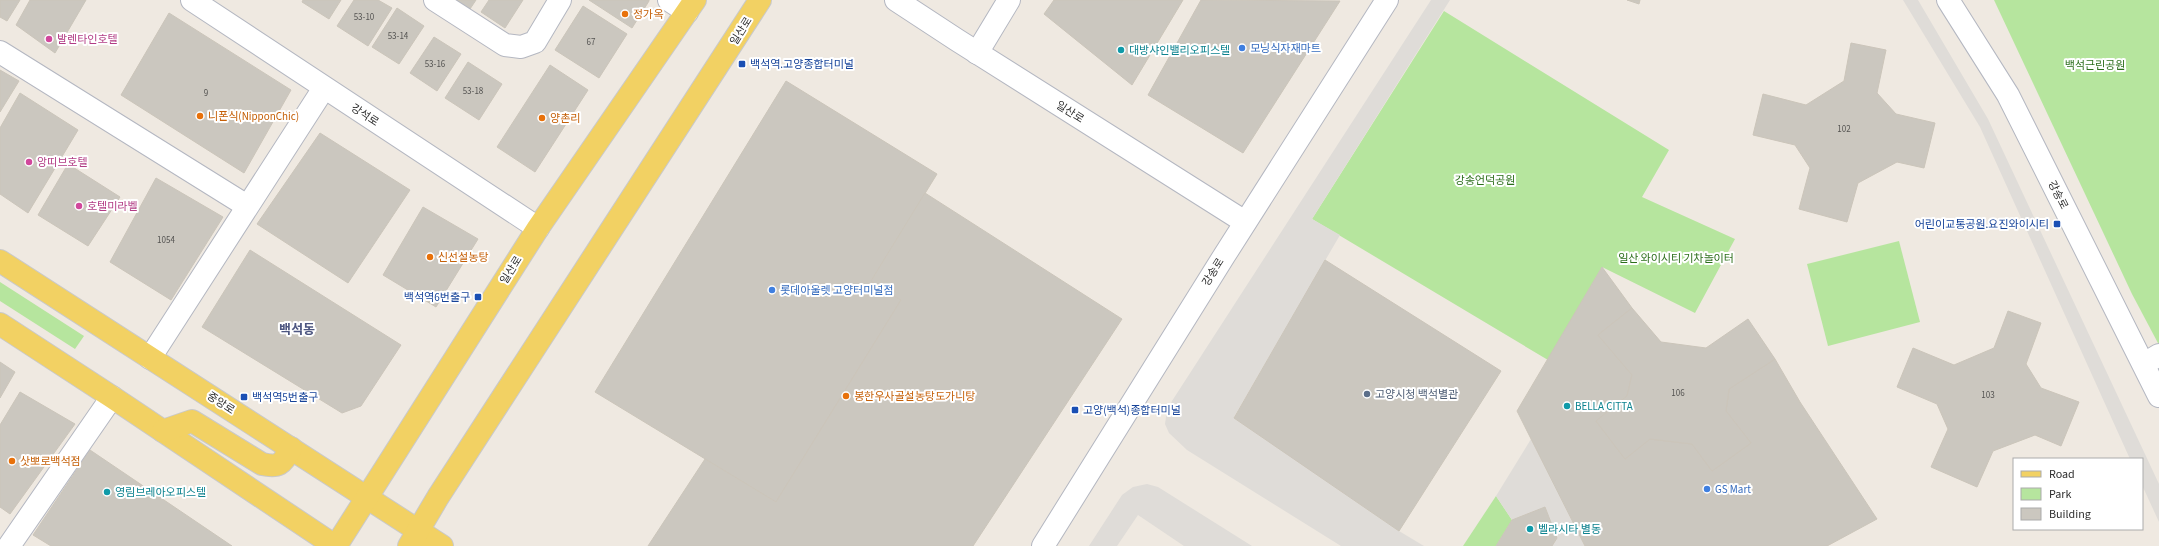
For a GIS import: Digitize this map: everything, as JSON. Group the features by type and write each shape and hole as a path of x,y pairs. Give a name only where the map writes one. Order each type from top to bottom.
{"main road":[{"name":"일산로","path":"414,539 438,497 760,0"},
{"name":"일산로","path":"336,546 538,228 684,4"},
{"name":"중앙로","path":"0,261 368,497 414,539 442,546"},
{"path":"0,324 336,546"},
{"path":"163,431 192,421 262,464 274,466 282,463 291,448"}],"street":[{"name":"강석로","path":"192,0 538,228"},
{"path":"435,0 505,45 521,47 535,42 560,0"},
{"name":"일산로","path":"896,0 977,53 1245,222"},
{"path":"977,53 1009,0"},
{"name":"강송로","path":"1043,546 1245,222 1387,0"},
{"name":"강송로","path":"1948,0 2008,95 2151,360 2159,396"},
{"path":"0,52 246,206"},
{"path":"150,358 246,206 324,88"},
{"path":"7,540 112,397"}],"green space":[{"name":"백석근린공원","path":"1994,0 2159,0 2159,345 2132,294"},
{"name":"강송언덕공원","path":"1444,11 1669,150 1642,197 1735,239 1695,313 1602,267 1548,360 1312,219"},
{"path":"1899,241 1920,322 1828,346 1807,264"},
{"path":"0,282 84,336 75,349 0,301"},
{"path":"1496,496 1512,520 1496,546 1463,546"}],"shaded area":[{"path":"1431,0 1450,0 1312,219 1340,235 1234,417 1399,531 1424,546 1341,546 1187,450 1169,433 1165,424 1166,417 1172,401"},
{"path":"1903,0 1918,0 1988,119 2159,484 2159,522 2143,487 2143,458 2130,458 1980,127"},
{"path":"1531,439 1585,546 1552,546 1557,538 1545,507 1512,520 1496,496"},
{"path":"1147,484 1158,487 1252,546 1184,546 1138,515 1117,546 1089,546 1122,495 1133,487"}],"building":[{"path":"0,0 20,0 7,21 0,17"},
{"name":"발렌타인호텔","path":"30,0 86,0 55,53 16,25"},
{"path":"303,0 341,0 329,19 302,2"},
{"path":"354,0 378,0 392,8 368,46 337,26"},
{"path":"457,0 476,0 470,9"},
{"path":"489,0 523,0 505,28 481,12"},
{"name":"정가옥","path":"589,0 649,0 649,1 632,28"},
{"name":"대방샤인밸리오피스텔","path":"1054,0 1183,0 1132,85 1044,14"},
{"name":"모닝식자재마트","path":"1201,0 1340,1 1243,153 1148,95"},
{"path":"1627,0 1640,0 1639,4"},
{"path":"583,6 627,34 599,78 555,50"},
{"path":"397,8 424,26 399,64 372,47"},
{"path":"169,13 291,90 244,173 121,95"},
{"path":"434,37 461,54 437,91 410,73"},
{"path":"1851,43 1886,50 1877,93 1896,114 1935,123 1924,168 1897,162 1858,183 1847,222 1799,209 1810,168 1795,145 1753,135 1763,94 1806,105 1844,81"},
{"path":"468,62 502,84 479,120 445,98"},
{"name":"양촌리","path":"550,65 588,90 535,172 497,147"},
{"path":"0,70 19,81 0,112"},
{"name":"롯데아울렛 고양터미널점","path":"786,81 937,174 871,281 901,300 776,502 595,392"},
{"name":"앙띠브호텔","path":"20,93 78,130 28,213 0,194 0,128"},
{"path":"320,133 410,190 348,283 257,224"},
{"name":"호텔미라벨","path":"68,164 120,197 88,246 38,215"},
{"path":"156,178 223,217 171,300 110,262"},
{"path":"925,193 1122,319 973,546 648,546 705,459 776,502 901,300 871,281"},
{"name":"신선설농탕","path":"423,207 478,239 436,307 383,275"},
{"path":"250,250 401,345 361,406 342,413 202,327"},
{"name":"고양시청 백석별관","path":"1325,260 1501,371 1399,531 1234,418"},
{"name":"BELLA CITTA","path":"1602,267 1632,308 1598,335 1632,375 1627,396 1596,421 1625,459 1650,439 1692,444 1712,471 1751,443 1726,411 1729,389 1775,359 1800,402 1877,519 1827,546 1585,546 1517,411"},
{"path":"1632,308 1661,342 1706,348 1748,319 1775,359 1729,389 1726,411 1751,443 1712,471 1692,444 1650,439 1625,459 1596,421 1627,396 1632,375 1598,335"},
{"path":"2008,311 2041,323 2026,364 2041,388 2079,402 2061,446 2035,435 1993,451 1977,487 1931,467 1948,429 1937,404 1897,387 1913,348 1954,365 1994,348"},
{"path":"0,362 15,372 0,398"},
{"path":"20,392 75,424 10,514 0,507 0,425"},
{"name":"영림브레아오피스텔","path":"90,450 232,546 51,546 33,535"},
{"name":"벨라시타 별동","path":"1545,507 1557,538 1552,546 1496,546 1512,520"}],"place":[{"name":"정가옥","path":"625,14"},
{"name":"발렌타인호텔","path":"49,39"},
{"name":"모닝식자재마트","path":"1242,48"},
{"name":"대방샤인밸리오피스텔","path":"1121,50"},
{"name":"백석역.고양종합터미널","path":"742,64"},
{"name":"니폰식(NipponChic)","path":"200,116"},
{"name":"양촌리","path":"542,118"},
{"name":"앙띠브호텔","path":"29,162"},
{"name":"호텔미라벨","path":"79,206"},
{"name":"어린이교통공원.요진와이시티","path":"2057,224"},
{"name":"신선설농탕","path":"430,257"},
{"name":"롯데아울렛 고양터미널점","path":"772,290"},
{"name":"백석역6번출구","path":"478,297"},
{"name":"고양시청 백석별관","path":"1367,394"},
{"name":"봉한우사골설농탕도가니탕","path":"846,396"},
{"name":"백석역5번출구","path":"244,397"},
{"name":"BELLA CITTA","path":"1567,406"},
{"name":"고양(백석)종합터미널","path":"1075,410"},
{"name":"삿뽀로백석점","path":"12,461"},
{"name":"GS Mart","path":"1707,489"},
{"name":"영림브레아오피스텔","path":"107,492"},
{"name":"벨라시타 별동","path":"1530,529"}],"district":[{"name":"백석동","path":"297,330"}],"park label":[{"name":"일산 와이시티 기차놀이터","path":"1676,258"}]}
